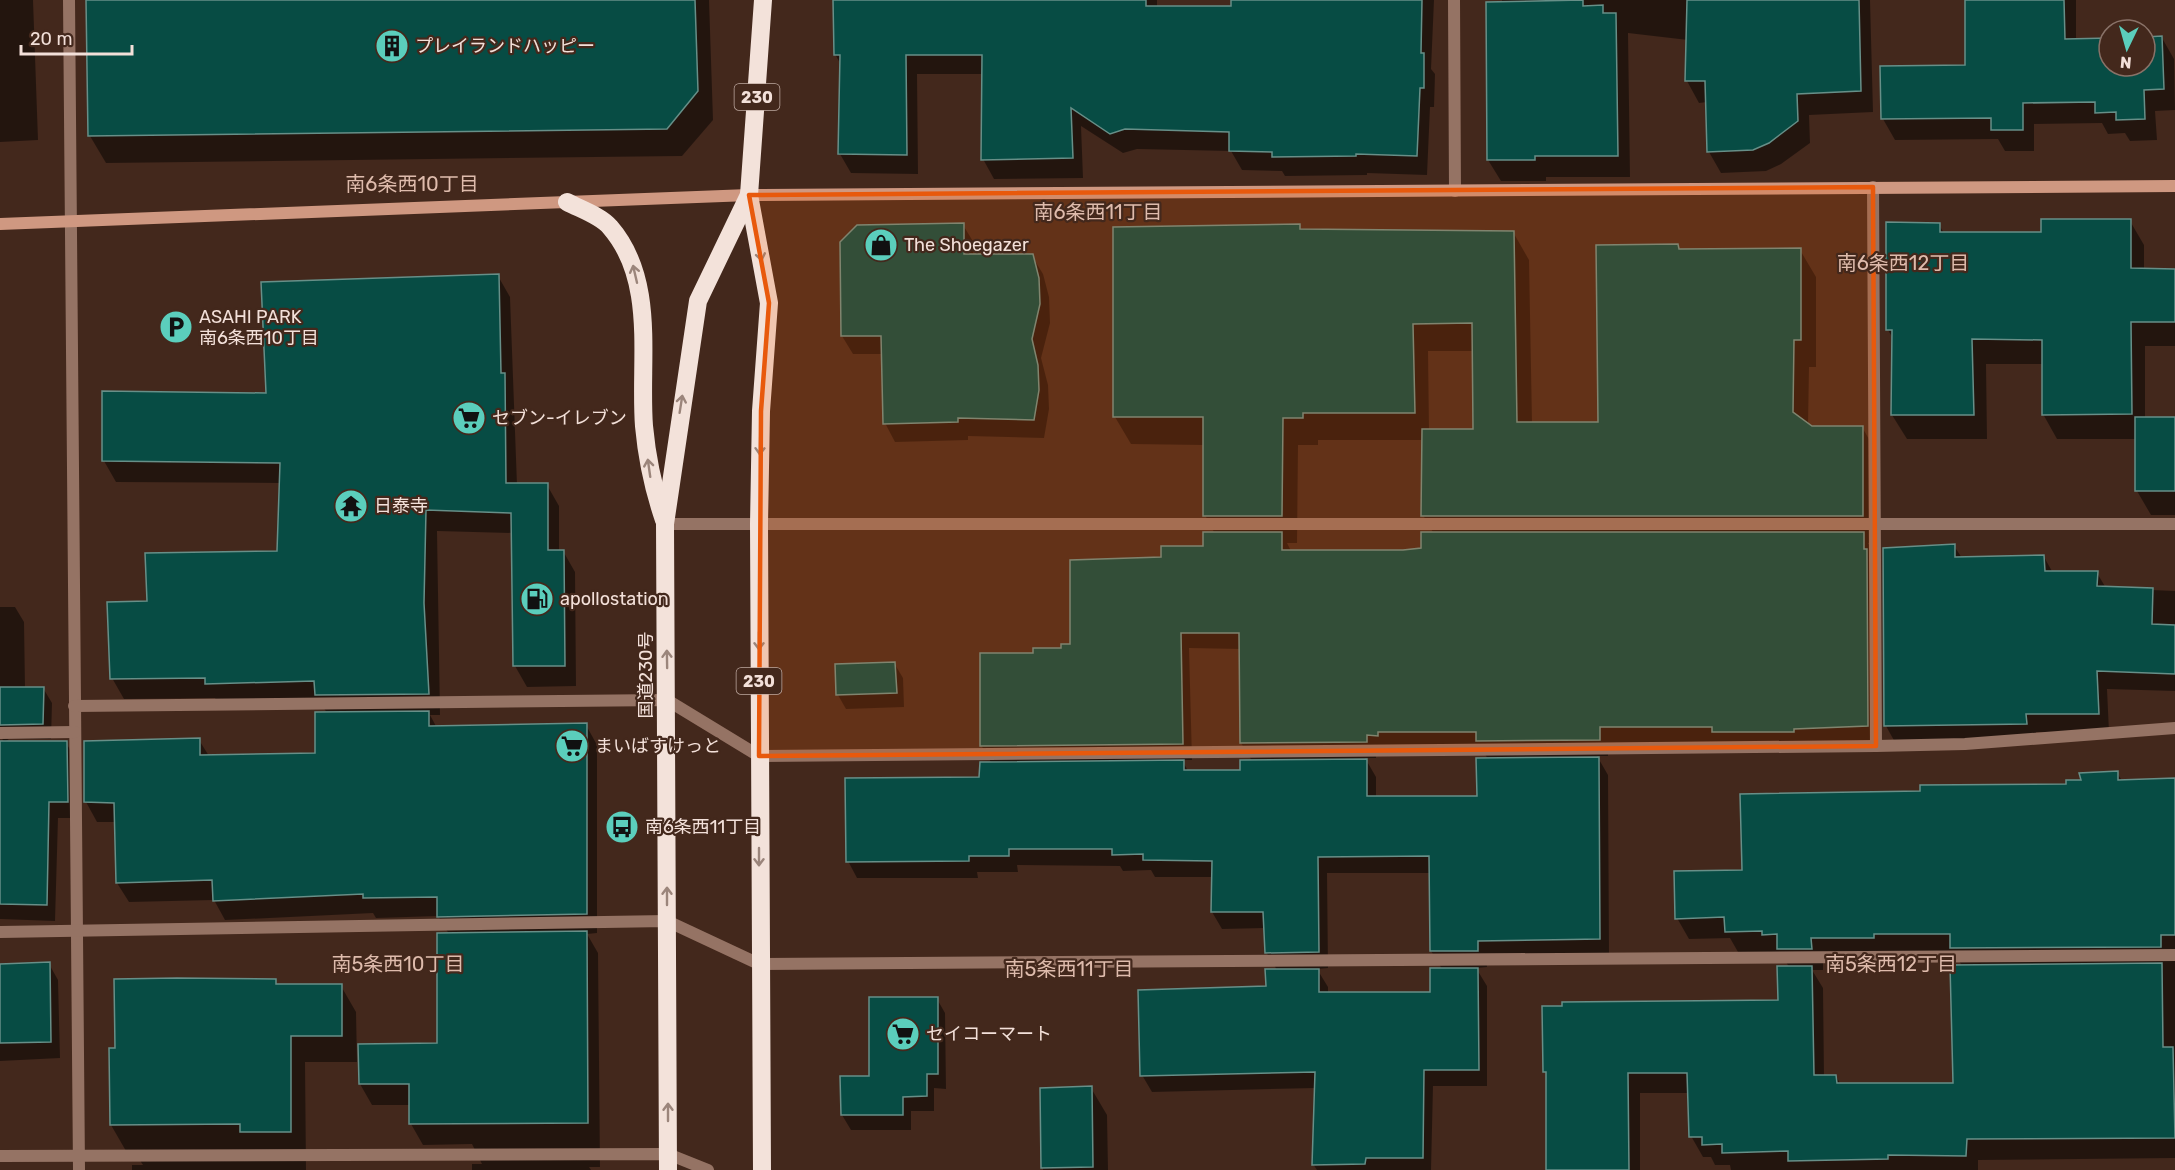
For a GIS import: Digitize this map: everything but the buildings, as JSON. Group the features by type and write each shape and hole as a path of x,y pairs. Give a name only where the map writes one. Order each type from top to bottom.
{"highway":[{"name":"国道230号","path":"762,1170 759,964 759,524 761,411 769,303 749,195 763,0"},
{"name":"国道230号","path":"668,1162 665,524 698,301 749,195"},
{"path":"567,202 609,226 632,260 641,300 644,424 649,476 665,524"}],"street":[{"path":"69,0 79,1170"},
{"path":"1454,0 1455,190"},
{"path":"0,224 749,195 2175,186"},
{"path":"1873,187 1876,746"},
{"path":"665,524 2175,524"},
{"path":"74,706 667,700 759,756 1876,746 1965,744 2175,728"},
{"path":"0,734 75,732"},
{"path":"0,932 667,921 759,964 2175,955"},
{"path":"0,1156 79,1154 668,1162 708,1170"}],"highlighted area":[{"path":"1873,187 1876,746 759,756 761,411 769,303 749,195"}],"place":[{"name":"プレイランドハッピー","path":"392,46"},
{"name":"The Shoegazer","path":"881,245"},
{"name":"ASAHI PARK 南6条西10丁目","path":"176,327"},
{"name":"セブン-イレブン","path":"469,418"},
{"name":"日泰寺","path":"351,506"},
{"name":"apollostation","path":"537,599"},
{"name":"まいばすけっと","path":"572,746"},
{"name":"南6条西11丁目","path":"622,827"},
{"name":"セイコーマート","path":"903,1034"}],"district":[{"name":"南6条西10丁目","path":"412,184"},
{"name":"南6条西11丁目","path":"1098,212"},
{"name":"南6条西12丁目","path":"1903,263"},
{"name":"南5条西10丁目","path":"398,964"},
{"name":"南5条西12丁目","path":"1891,964"},
{"name":"南5条西11丁目","path":"1069,969"}]}
